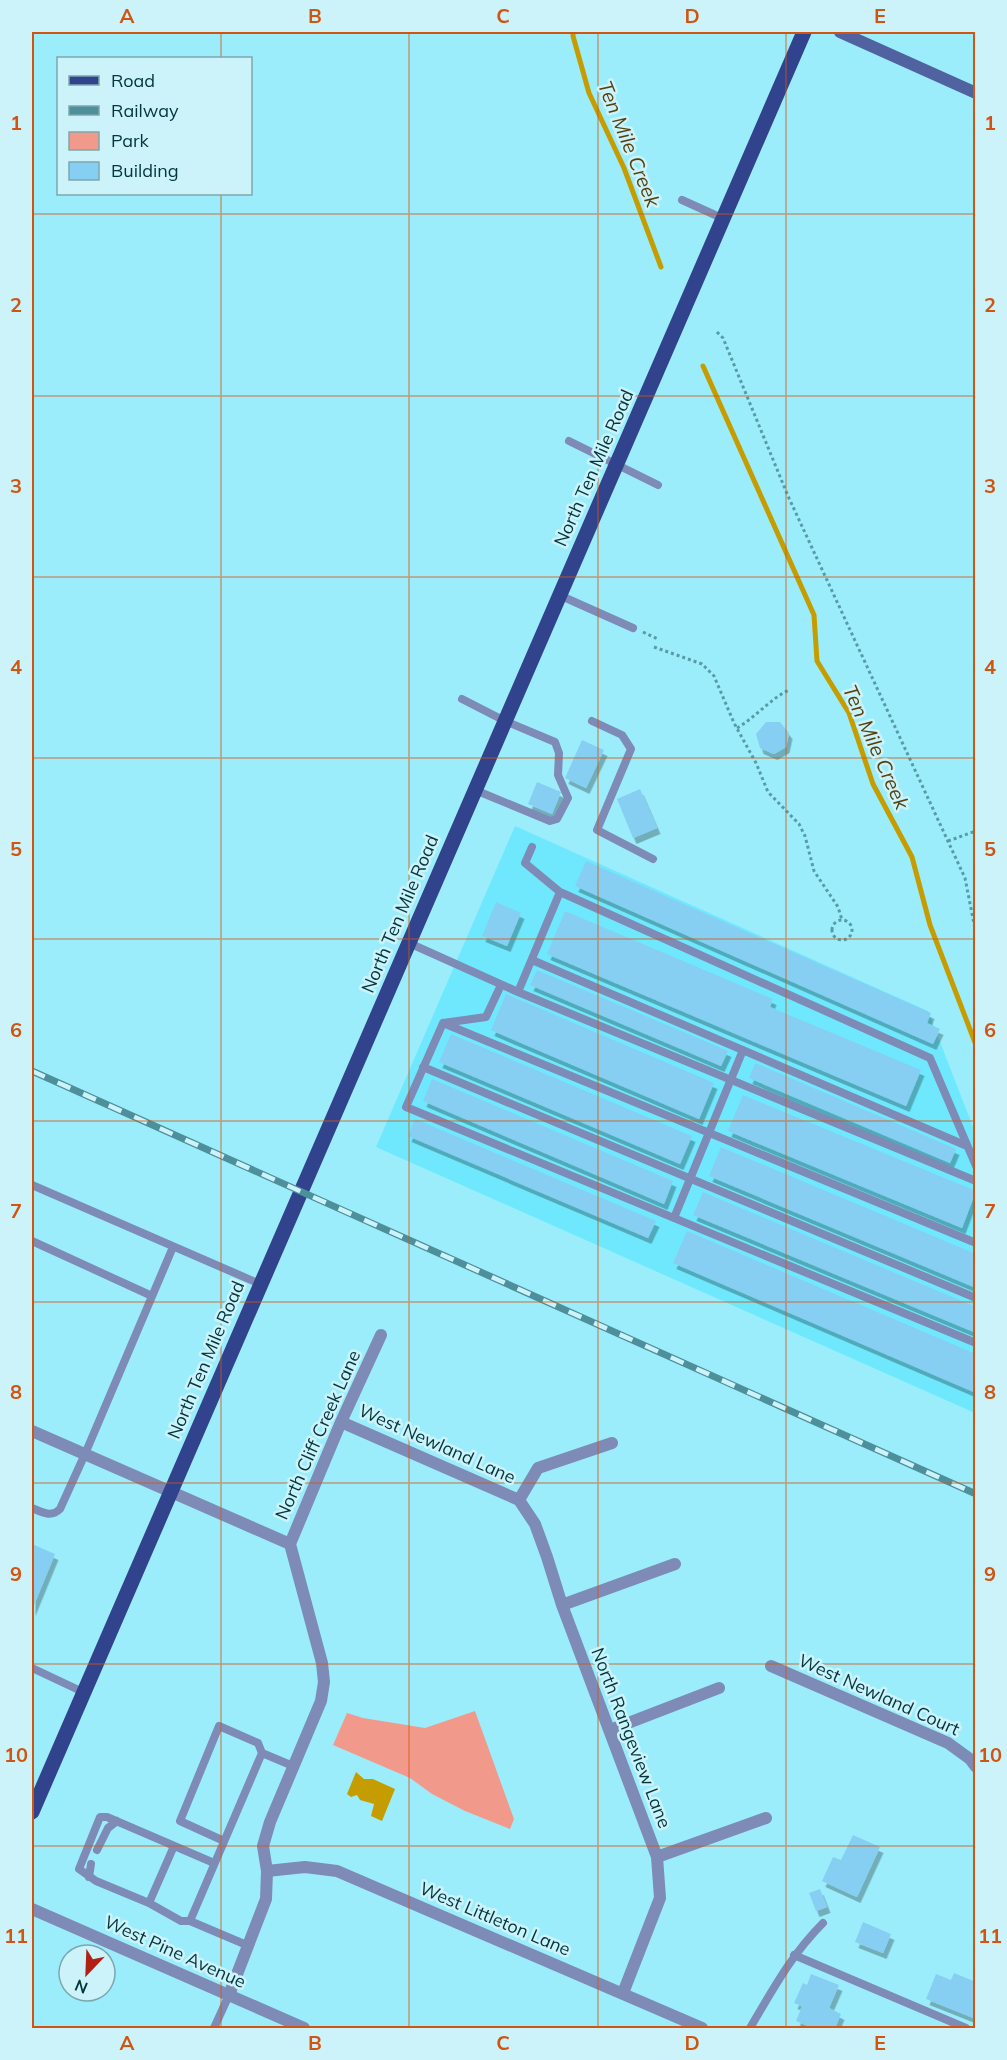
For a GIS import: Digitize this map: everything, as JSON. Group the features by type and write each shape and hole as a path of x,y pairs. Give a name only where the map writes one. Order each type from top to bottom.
{"main road":[{"name":"North Ten Mile Road","path":"32,1812 804,32"},
{"path":"840,32 975,93"}],"street":[{"name":"North Cliff Creek Lane","path":"230,1995 266,1899 267,1871 263,1846 270,1822 321,1701 324,1682 322,1663 290,1544 341,1422 381,1335"},
{"name":"West Newland Lane","path":"341,1422 519,1500"},
{"path":"32,1431 290,1544"},
{"path":"519,1500 538,1468 612,1443"},
{"name":"North Rangeview Lane","path":"519,1500 535,1524 562,1605 657,1857 660,1898 623,1993"},
{"path":"562,1605 675,1564"},
{"name":"West Newland Court","path":"771,1666 948,1743 973,1763"},
{"path":"610,1730 719,1688"},
{"path":"657,1857 766,1818"},
{"name":"West Littleton Lane","path":"267,1871 305,1867 337,1871 702,2028"},
{"name":"West Pine Avenue","path":"32,1909 304,2028"}],"lane":[{"path":"682,200 724,219"},
{"path":"569,441 658,485"},
{"path":"560,595 633,628"},
{"path":"462,699 505,721 555,742 559,753 558,775 568,798 558,819 550,821 475,790"},
{"path":"592,721 622,735 631,749 597,830 653,859"},
{"path":"532,847 525,863 560,892 930,1058 975,1166"},
{"path":"518,992 560,892"},
{"path":"409,943 501,985 975,1181"},
{"path":"532,960 967,1146"},
{"path":"442,1023 486,1017 501,985"},
{"path":"442,1023 406,1107 975,1343"},
{"path":"442,1023 975,1243"},
{"path":"674,1218 743,1050"},
{"path":"423,1067 975,1298"},
{"path":"32,1185 260,1284"},
{"path":"32,1241 152,1296"},
{"path":"32,1508 49,1515 60,1509 173,1247"},
{"path":"32,1668 83,1692"},
{"path":"190,1920 262,1753 258,1743 219,1726 180,1821 224,1841"},
{"path":"262,1753 293,1766"},
{"path":"214,1863 107,1816 100,1818 79,1869 89,1877 149,1903 181,1921 190,1920 249,1946"},
{"path":"97,1850 108,1828 117,1821"},
{"path":"149,1903 174,1846"},
{"path":"89,1877 92,1864"},
{"path":"750,2028 794,1955 822,1923"},
{"path":"794,1955 966,2028"},
{"path":"214,2028 230,1995"}],"path":[{"path":"717,332 723,338 789,496 965,878 975,934"},
{"path":"654,647 702,664 710,670 768,792 799,824 805,836 814,871 838,907 842,920"},
{"path":"737,728 762,711 776,696 789,690"},
{"path":"948,841 975,831"},
{"path":"842,920 849,922 853,931 848,939 842,940 834,936 832,928 835,922 842,920"}],"shaded area":[{"path":"515,826 928,1011 975,1132 975,1413 376,1147"},
{"path":"356,1772 364,1779 373,1779 395,1789 382,1821 371,1816 374,1804 360,1800 357,1795 351,1797 347,1794"}],"green space":[{"path":"475,1711 514,1819 510,1829 465,1811 432,1794 410,1778 333,1745 347,1713 363,1718 425,1728"}],"building":[{"path":"766,722 780,722 789,733 786,747 774,754 760,748 756,734"},
{"path":"582,740 604,750 586,788 565,778"},
{"path":"537,782 561,792 552,814 528,804"},
{"path":"640,789 657,828 633,838 617,799"},
{"path":"586,861 931,1013 927,1023 940,1029 933,1044 575,886"},
{"path":"496,902 521,913 507,946 482,936"},
{"path":"565,911 773,999 770,1007 921,1070 906,1106 547,954"},
{"path":"537,970 728,1051 721,1066 530,985"},
{"path":"506,994 714,1083 699,1119 491,1030"},
{"path":"451,1034 692,1136 680,1164 439,1062"},
{"path":"755,1063 956,1149 950,1163 749,1078"},
{"path":"432,1079 673,1181 664,1204 423,1101"},
{"path":"743,1095 976,1191 962,1228 728,1131"},
{"path":"415,1119 656,1221 648,1238 408,1136"},
{"path":"721,1147 976,1254 976,1288 709,1176"},
{"path":"703,1192 976,1307 976,1333 693,1215"},
{"path":"687,1231 976,1354 976,1393 673,1263"},
{"path":"32,1544 55,1554 32,1610"},
{"path":"853,1835 880,1847 857,1897 822,1881 833,1857 841,1860"},
{"path":"820,1889 827,1907 816,1911 809,1893"},
{"path":"863,1922 891,1934 883,1953 855,1942"},
{"path":"954,1973 976,1982 976,2019 926,1999 936,1974 951,1980"},
{"path":"811,1974 839,1985 829,2008 841,2014 835,2028 813,2028 796,2021 802,2006 794,2003 803,1983 807,1985"}],"waterway":[{"name":"Ten Mile Creek","path":"573,32 589,93 624,168 661,267"},
{"name":"Ten Mile Creek","path":"703,366 814,615 817,661 849,713 873,784 912,857 930,925 976,1045"}],"railway":[{"path":"32,1071 976,1494"}]}
